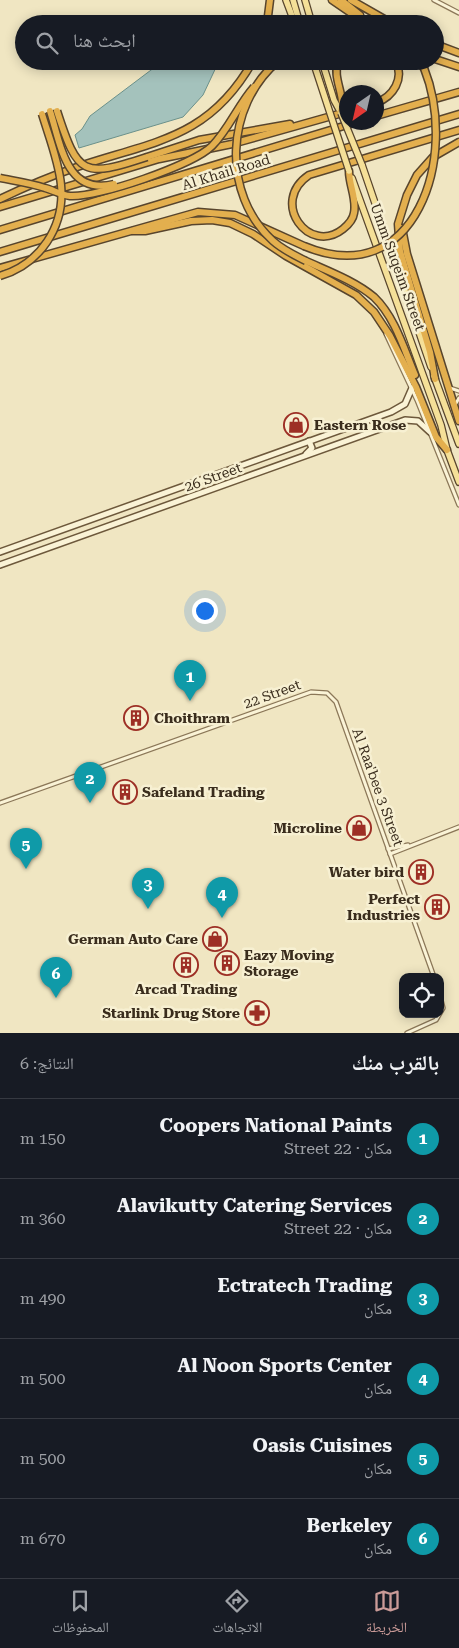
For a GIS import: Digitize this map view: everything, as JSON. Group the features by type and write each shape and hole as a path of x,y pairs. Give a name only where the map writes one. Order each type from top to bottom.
{"highway":[{"path":"268,15 270,0"},
{"path":"332,0 353,15"},
{"path":"341,0 359,15"},
{"path":"350,0 377,15"},
{"path":"444,47 459,53"},
{"path":"444,62 459,67"},
{"path":"0,199 77,167 156,144 192,128 220,105 248,70"},
{"path":"0,178 75,196 97,193 182,166 209,149 254,87 270,70"},
{"path":"337,70 339,88"},
{"path":"384,99 389,96 396,87 398,70"},
{"path":"425,70 439,89 450,122 452,154"},
{"path":"254,87 242,117 236,140 236,166 240,189 248,208 265,233 281,248 353,284 372,296 381,305 397,333 438,435 447,448"},
{"path":"384,114 459,92"},
{"path":"142,178 100,186 91,185 80,180 68,165 54,111 77,161 86,167 108,169 222,136 316,121"},
{"path":"0,276 16,270 35,257 50,238 60,214 61,183 42,114"},
{"path":"0,206 159,160 232,144 339,114"},
{"name":"Al Khail Road","path":"0,252 459,114"},
{"name":"Al Khail Road","path":"0,230 339,127"},
{"path":"349,171 355,205 350,222 339,232 327,236 316,235 305,229 294,216 292,200 296,187 308,175 459,130"},
{"path":"435,378 430,352 399,244 398,224 414,181 427,163 439,153 459,142"},
{"path":"405,201 402,223 405,248 459,420"},
{"path":"0,268 133,231 188,213 212,211 246,218 304,246 329,254 362,254 392,244 414,230"},
{"path":"133,231 196,220 237,226 356,295 367,304 383,324 410,373 436,437 447,448"}],"main road":[{"path":"286,0 292,15"},
{"path":"293,0 297,15"},
{"path":"305,0 309,15"},
{"name":"Umm Suqeim Street","path":"316,70 349,171 428,388 459,482"},
{"name":"Umm Suqeim Street","path":"325,70 334,100 339,106"},
{"name":"Umm Suqeim Street","path":"350,130 459,444"},
{"name":"26 Street","path":"0,552 398,409 406,402 412,388"},
{"name":"26 Street","path":"0,565 405,420 418,421 430,432"},
{"path":"304,456 312,448 309,441"},
{"path":"148,512 159,505 157,495"}],"street":[{"path":"434,0 459,13"},
{"path":"383,324 389,342 412,388 459,505"},
{"path":"447,386 459,391"},
{"path":"454,408 459,398"},
{"name":"22 Street","path":"0,804 311,692 327,693"},
{"name":"Al Raa'bee 3 Street","path":"327,693 336,702 433,973"},
{"path":"390,854 459,827"},
{"path":"388,849 409,845"},
{"path":"407,1033 431,1024 438,1018"}],"water":[{"path":"151,70 215,70 203,95 183,117 79,148 75,135 82,129 90,116"}],"place":[{"name":"Eastern Rose","path":"296,425"},
{"name":"Coopers National Paints","path":"190,701"},
{"name":"Choithram","path":"136,718"},
{"name":"Safeland Trading","path":"125,792"},
{"name":"Alavikutty Catering Services","path":"90,803"},
{"name":"Microline","path":"359,828"},
{"name":"Oasis Cuisines","path":"26,869"},
{"name":"Water bird","path":"421,872"},
{"name":"Perfect Industries","path":"437,907"},
{"name":"Ectratech Trading","path":"148,909"},
{"name":"Al Noon Sports Center","path":"222,918"},
{"name":"German Auto Care","path":"215,939"},
{"name":"Eazy Moving Storage","path":"227,963"},
{"name":"Arcad Trading","path":"186,965"},
{"name":"Berkeley","path":"56,998"},
{"name":"Starlink Drug Store","path":"257,1013"}]}
